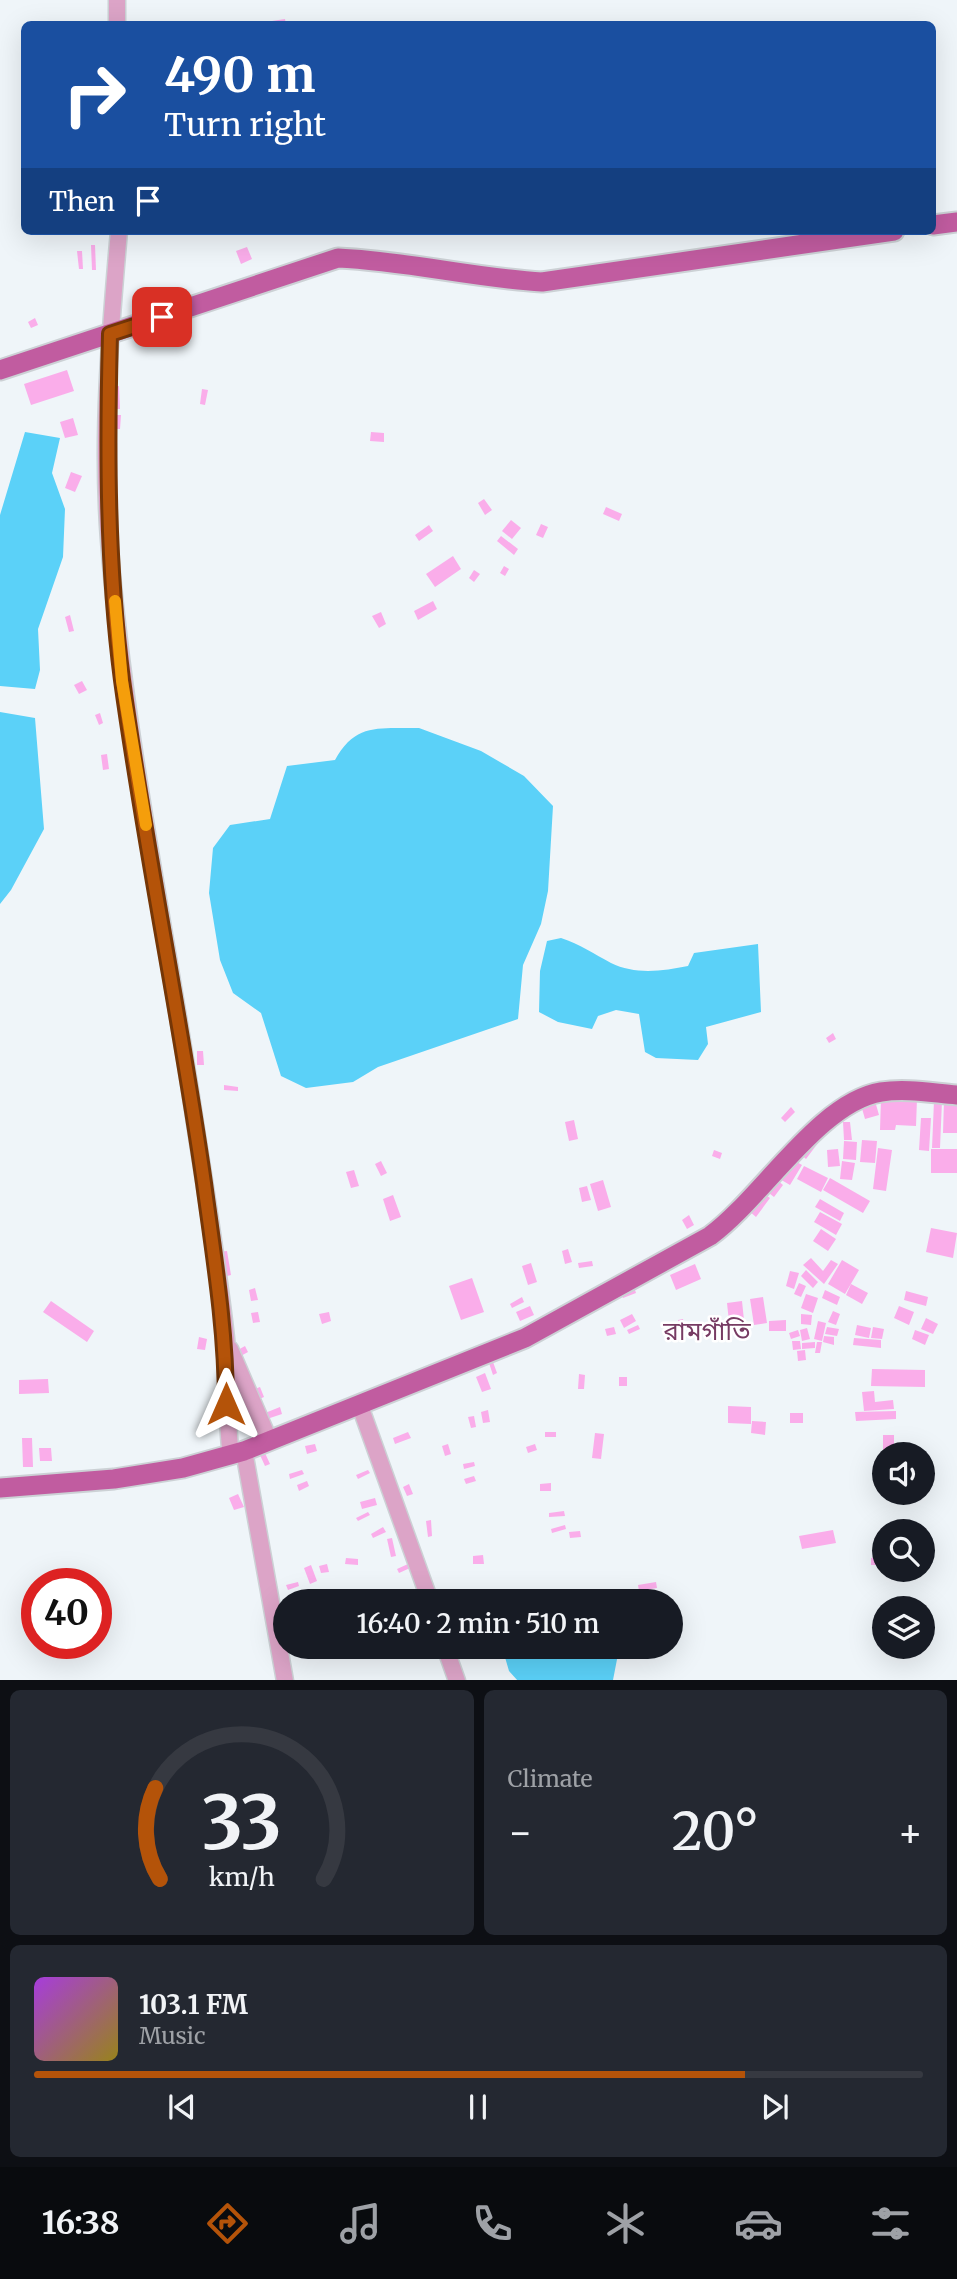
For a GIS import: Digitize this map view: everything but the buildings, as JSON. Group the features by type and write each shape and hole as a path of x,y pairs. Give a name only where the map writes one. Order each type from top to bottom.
{"main road":[{"path":"936,226 957,222"},
{"path":"0,370 338,258 390,260 497,280 542,282 866,235"},
{"path":"0,1488 114,1479 183,1468 237,1453 360,1406 525,1338 710,1236 730,1222 825,1122 859,1098 899,1090 957,1096"}],"street":[{"path":"117,0 117,21"},
{"path":"119,235 110,334 106,454 108,538 122,681 195,1121 226,1340 227,1425 237,1453 285,1680"},
{"path":"226,1340 270,1441"},
{"path":"360,1406 426,1589"},
{"path":"449,1659 457,1680"}],"water":[{"path":"25,432 60,438 52,473 65,509 63,557 38,629 40,670 35,689 0,686 0,515"},
{"path":"0,712 35,718 44,829 11,890 0,904"},
{"path":"419,728 481,751 524,776 553,806 548,891 541,924 523,965 518,1019 378,1067 353,1082 306,1088 281,1076 261,1013 233,993 220,960 209,893 213,848 230,825 270,819 287,766 335,760 351,739 370,730"},
{"path":"561,938 620,967 649,971 688,966 694,953 758,944 761,1012 706,1027 708,1044 698,1060 656,1058 645,1052 639,1014 616,1010 598,1016 592,1029 558,1022 539,1012 540,971 547,941"},
{"path":"506,1659 617,1659 613,1680 517,1680 509,1671"}],"slow traffic":[{"path":"115,601 122,681 146,825"}],"district":[{"name":"রামগাঁতি","path":"707,1330"}],"route":[{"path":"162,317 110,334 106,454 108,538 122,681 195,1121 226,1340 226,1404"}]}
